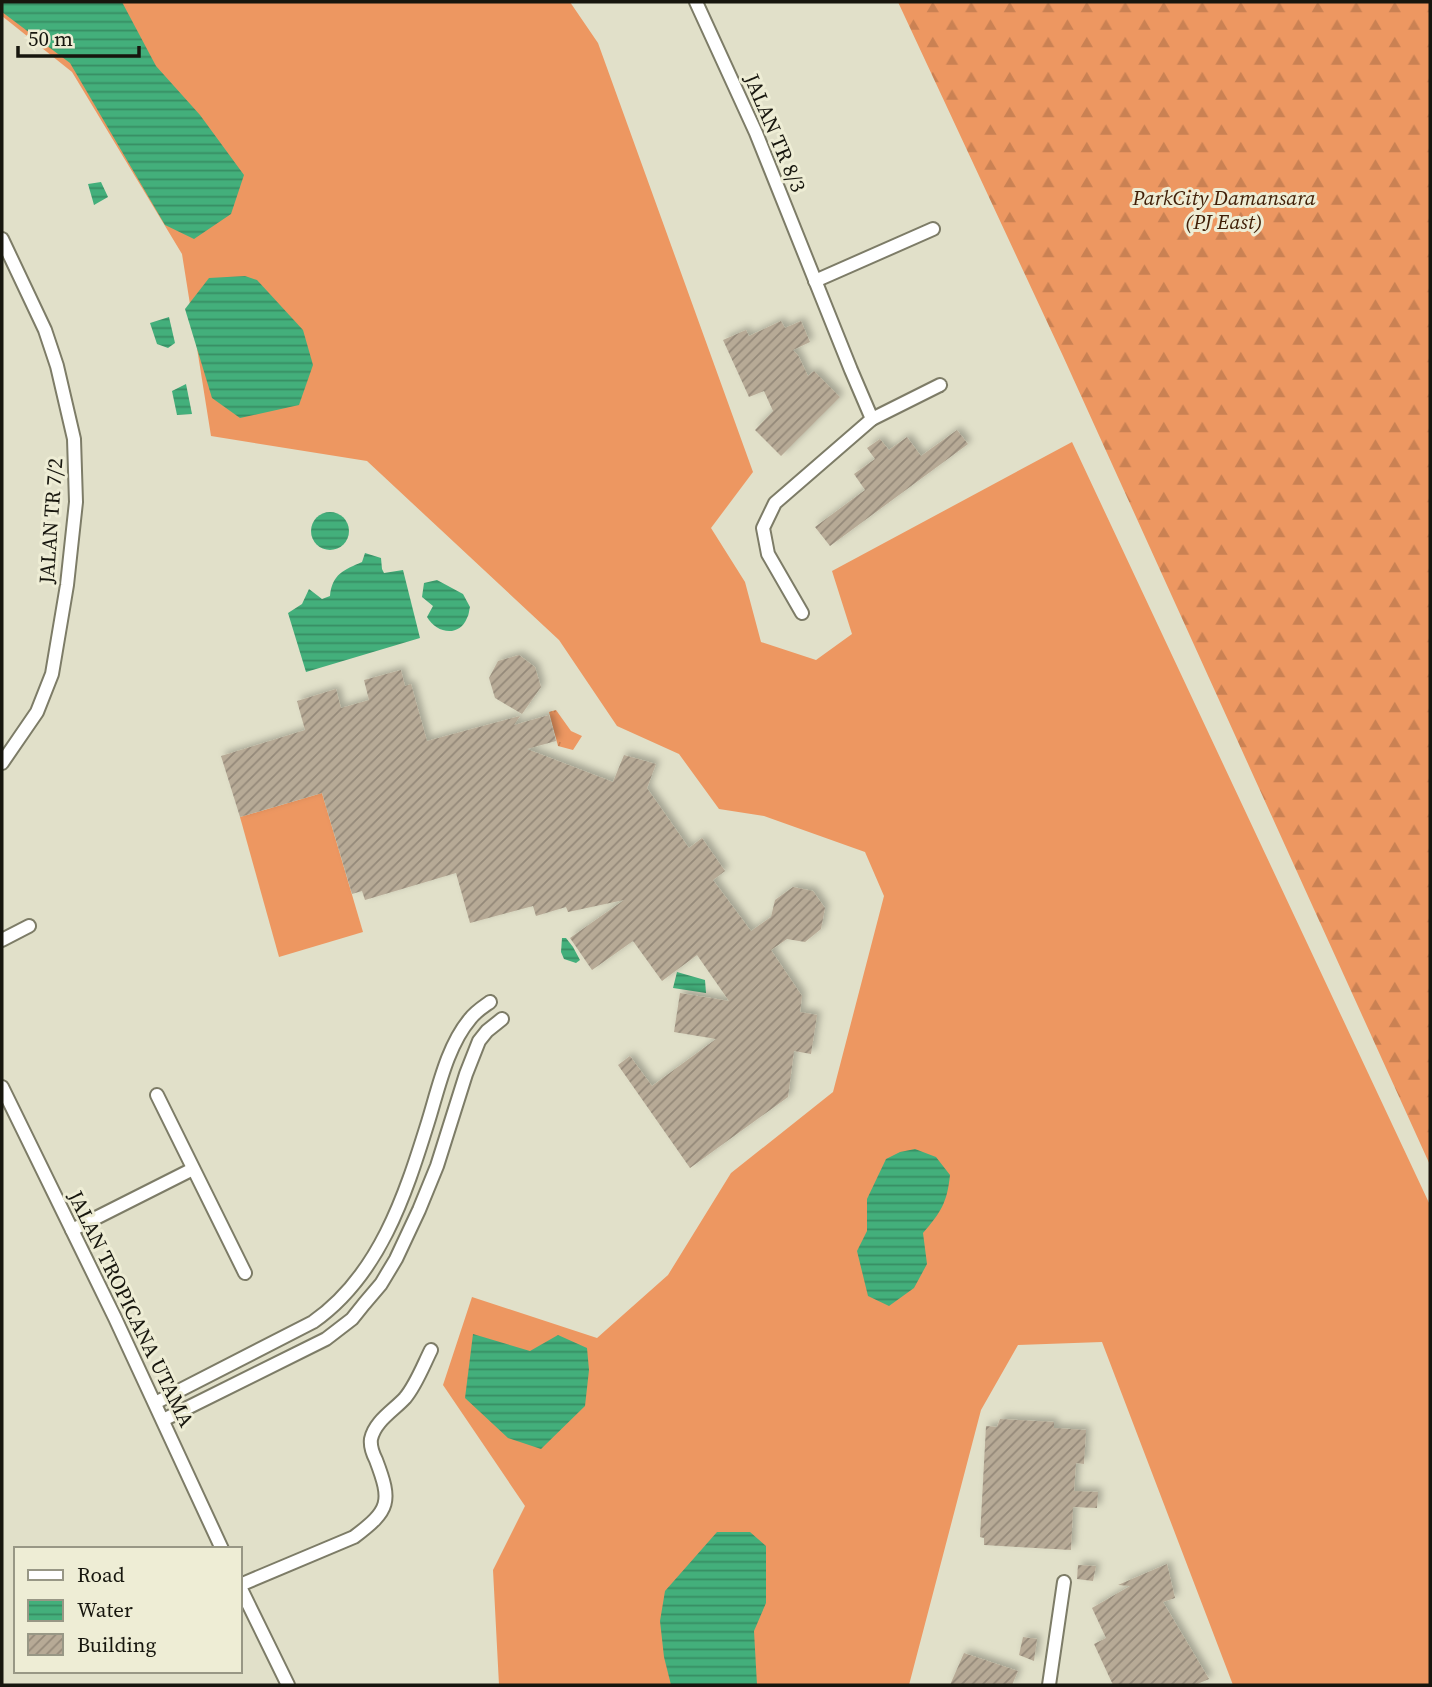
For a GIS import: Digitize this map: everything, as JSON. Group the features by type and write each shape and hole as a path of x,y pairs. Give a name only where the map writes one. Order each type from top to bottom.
{"street":[{"name":"JALAN TR 8/3","path":"696,2 756,133 872,419"},
{"path":"815,281 933,229"},
{"name":"JALAN TR 7/2","path":"2,239 45,330 57,366 74,439 76,502 67,586 52,674 37,712 2,763"},
{"path":"802,613 768,554 764,528 775,503 872,419 940,385"},
{"path":"2,940 29,926"},
{"path":"155,1403 313,1322 324,1315 348,1290 369,1263 391,1226 454,1045 470,1019 490,1002"},
{"path":"163,1420 326,1339 352,1319 396,1259 437,1166 479,1041 486,1031 502,1019"},
{"name":"JALAN TROPICANA UTAMA","path":"2,1087 155,1403 221,1547"},
{"path":"157,1095 245,1273"},
{"path":"72,1230 193,1169"},
{"path":"242,1585 354,1537 382,1512 386,1498 384,1483 370,1442 381,1420 405,1398 413,1386 430,1350"},
{"path":"1049,1685 1064,1582"},
{"path":"242,1590 288,1685"}],"green space":[{"path":"2,2 570,2 598,43 753,472 711,528 745,582 761,642 816,660 852,634 832,571 1072,442 1430,1205 1430,1685 1233,1685 1102,1342 1018,1345 981,1410 909,1685 499,1685 493,1570 525,1506 443,1385 472,1297 597,1338 668,1275 731,1173 833,1092 884,896 865,852 764,816 719,809 679,754 617,726 559,640 367,461 211,436 182,254 72,72 2,16"},
{"name":"ParkCity Damansara (PJ East)","path":"898,2 1430,2 1430,1165 1063,356"},
{"path":"556,710 571,731 582,736 573,750 558,746 549,712"},
{"path":"322,793 363,932 279,957 240,817"}],"water":[{"path":"2,2 122,2 156,66 200,115 244,175 231,214 194,239 165,225 70,63 2,12"},
{"path":"101,182 108,197 94,205 88,184"},
{"path":"245,276 257,280 303,330 313,365 299,405 240,418 212,398 185,309 209,278"},
{"path":"169,317 175,343 168,348 157,344 150,323"},
{"path":"186,384 192,414 177,415 172,391"},
{"path":"330,512 344,517 349,531 344,545 330,550 316,545 311,531 316,517"},
{"path":"365,553 381,558 384,573 403,570 420,638 306,672 288,613 302,604 309,589 322,599 330,596 336,578 344,570 362,562"},
{"path":"437,580 463,594 470,607 468,617 459,629 442,630 427,617 433,606 422,597 424,583"},
{"path":"562,938 566,938 573,947 580,960 576,963 564,959 561,952"},
{"path":"677,972 705,980 706,993 673,988"},
{"path":"915,1149 936,1157 950,1175 949,1185 942,1207 923,1233 927,1264 914,1288 889,1306 868,1296 857,1251 867,1231 867,1199 886,1159"},
{"path":"473,1334 530,1351 558,1335 587,1348 589,1370 585,1406 541,1449 508,1438 465,1398"},
{"path":"717,1532 750,1532 766,1546 766,1603 754,1631 757,1685 671,1685 664,1657 660,1621 665,1591"}],"building":[{"path":"781,321 785,328 801,321 810,342 793,350 808,376 814,371 840,397 781,456 755,430 773,411 764,391 749,397 723,340 746,330 749,336"},
{"path":"957,430 968,444 830,546 815,527 865,490 854,474 875,459 867,448 880,439 889,450 907,437 921,456"},
{"path":"519,655 535,667 541,687 522,714 495,698 489,678 498,661"},
{"path":"401,670 405,686 411,684 427,741 520,716 514,725 549,715 556,741 527,749 613,782 624,755 656,764 647,788 689,848 702,838 725,871 713,880 751,931 771,917 775,900 793,887 813,891 825,908 821,929 805,942 787,939 771,950 802,996 800,1012 817,1015 811,1054 794,1051 788,1097 690,1168 618,1065 630,1056 652,1086 716,1039 674,1032 680,993 729,1001 697,955 662,981 633,941 592,970 570,938 624,900 568,912 566,907 536,916 533,906 470,923 456,873 365,900 362,891 352,894 322,793 240,817 221,756 305,730 297,701 336,689 341,708 369,700 364,680"},
{"path":"1000,1419 1054,1422 1054,1428 1086,1430 1084,1464 1076,1463 1074,1491 1098,1492 1097,1508 1073,1507 1071,1550 984,1545 984,1538 980,1537 986,1426 997,1427"},
{"path":"1167,1564 1175,1598 1163,1602 1209,1679 1195,1685 1113,1685 1094,1644 1106,1638 1092,1608 1130,1586 1118,1585"},
{"path":"1078,1565 1096,1566 1093,1581 1077,1579"},
{"path":"1023,1637 1037,1639 1034,1661 1019,1655"},
{"path":"964,1653 1018,1671 1012,1685 950,1685"}]}
